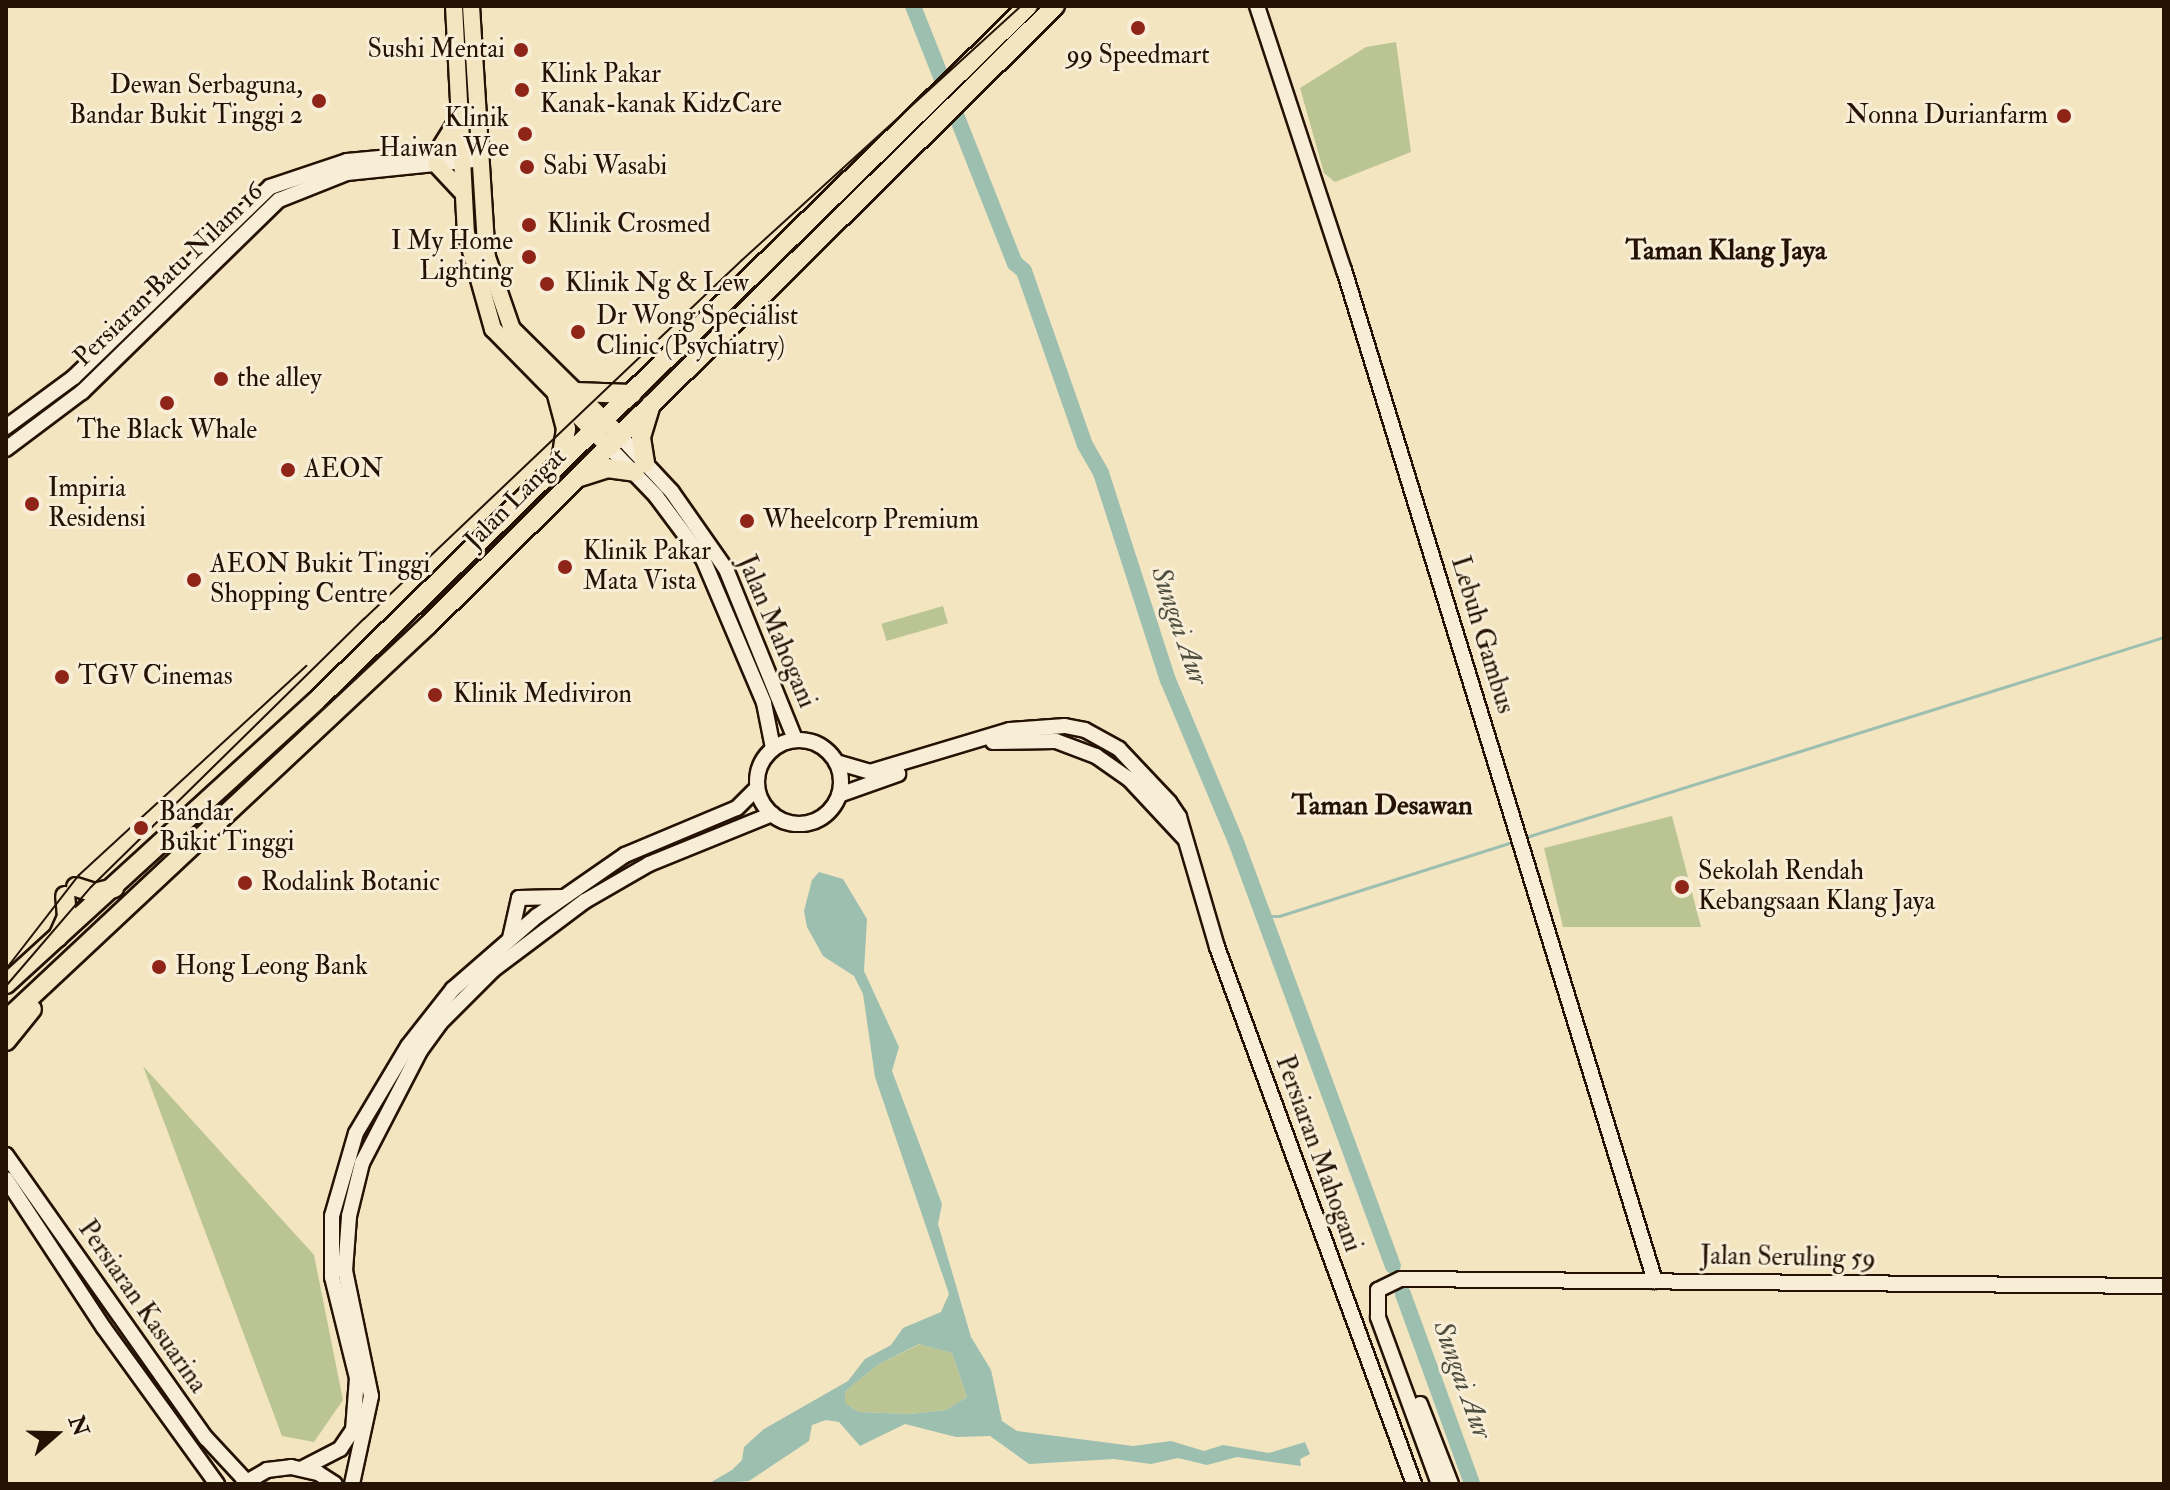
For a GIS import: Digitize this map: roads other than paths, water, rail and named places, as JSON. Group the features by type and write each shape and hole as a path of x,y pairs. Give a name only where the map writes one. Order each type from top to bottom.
{"highway":[{"name":"Jalan Langat","path":"6,984 57,939 92,914 114,888 316,701 1028,6"},
{"name":"Jalan Langat","path":"6,1020 428,625 654,398 1055,6"},
{"path":"561,461 566,429 566,394 632,394"},
{"path":"568,483 607,468 640,467 641,437 654,398"},
{"path":"6,1007 91,930 92,914 185,853"},
{"path":"57,939 67,917 71,892 94,893 114,888"},
{"path":"6,1041 56,973"}],"main road":[{"path":"454,6 458,116 469,155 487,257 509,321 566,394"},
{"path":"471,6 469,155 463,196 468,252 493,329 612,440"},
{"name":"Lebuh Gambus","path":"1257,6 1344,270 1655,1281"},
{"path":"458,116 437,159 453,177 463,196"},
{"name":"Persiaran Batu Nilam 16","path":"6,449 72,401 279,200 347,173 469,155"},
{"name":"Persiaran Batu Nilam 16","path":"6,427 93,360 270,187 347,161 437,159"},
{"name":"Jalan Mahogani","path":"612,440 640,467 726,569 795,739"},
{"name":"Jalan Mahogani","path":"640,467 711,574 764,703 773,748"},
{"name":"Persiaran Mahogani","path":"836,762 870,772 1026,726 1085,730 1142,769 1174,810 1217,947 1414,1484"},
{"name":"Persiaran Mahogani","path":"839,795 982,745 1025,738 1056,741 1096,756 1129,779 1184,838"},
{"path":"244,1483 267,1470 303,1468 325,1459 349,1440 355,1415 357,1378 329,1251 347,1155 369,1108 427,1019 510,939 563,897 625,855 737,808 757,788 760,766 773,748 795,739 819,744 836,762 839,795 823,817 811,822 797,824 772,814 757,788"},
{"path":"352,1484 371,1396 345,1271 349,1216 362,1163 420,1051 440,1023 493,970 585,901 649,864 772,814"},
{"path":"510,939 519,898 563,897"},
{"name":"Persiaran Kasuarina","path":"6,1155 14,1182 104,1328 217,1484"},
{"name":"Persiaran Kasuarina","path":"14,1182 206,1438 244,1483"},
{"path":"1411,1279 1388,1289 1386,1316 1451,1484"},
{"name":"Jalan Seruling 59","path":"1439,1484 1377,1307 1378,1290 1411,1279 2164,1286"},
{"path":"303,1468 335,1484"}],"waterway":[{"name":"Sungai Aur","path":"913,6 1015,263 1024,271 1085,445 1101,473 1168,680 1235,839 1393,1266"},
{"path":"1523,838 2164,637"},
{"path":"1262,916 1279,916 1515,841"},
{"name":"Sungai Aur","path":"1403,1294 1472,1484"}],"tram line":[{"path":"6,986 91,887 364,619 742,260 1021,6"},
{"path":"6,969 79,875 306,666"}],"place":[{"name":"99 Speedmart","path":"1138,28"},
{"name":"Sushi Mentai","path":"521,50"},
{"name":"Klink Pakar Kanak-kanak KidzCare","path":"522,90"},
{"name":"Dewan Serbaguna, Bandar Bukit Tinggi 2","path":"319,101"},
{"name":"Nonna Durianfarm","path":"2064,116"},
{"name":"Klinik Haiwan Wee","path":"525,134"},
{"name":"Sabi Wasabi","path":"527,167"},
{"name":"Klinik Crosmed","path":"529,225"},
{"name":"I My Home Lighting","path":"529,257"},
{"name":"Klinik Ng & Lew","path":"547,284"},
{"name":"Dr Wong Specialist Clinic (Psychiatry)","path":"578,332"},
{"name":"the alley","path":"221,379"},
{"name":"The Black Whale","path":"167,403"},
{"name":"AEON","path":"288,470"},
{"name":"Impiria Residensi","path":"32,504"},
{"name":"Wheelcorp Premium","path":"747,521"},
{"name":"Klinik Pakar Mata Vista","path":"565,567"},
{"name":"AEON Bukit Tinggi Shopping Centre","path":"194,580"},
{"name":"TGV Cinemas","path":"62,677"},
{"name":"Klinik Mediviron","path":"435,695"},
{"name":"Bandar Bukit Tinggi","path":"141,828"},
{"name":"Rodalink Botanic","path":"245,883"},
{"name":"Sekolah Rendah Kebangsaan Klang Jaya","path":"1682,887"},
{"name":"Hong Leong Bank","path":"159,967"}],"district":[{"name":"Taman Klang Jaya","path":"1726,251"},
{"name":"Taman Desawan","path":"1382,806"}]}
